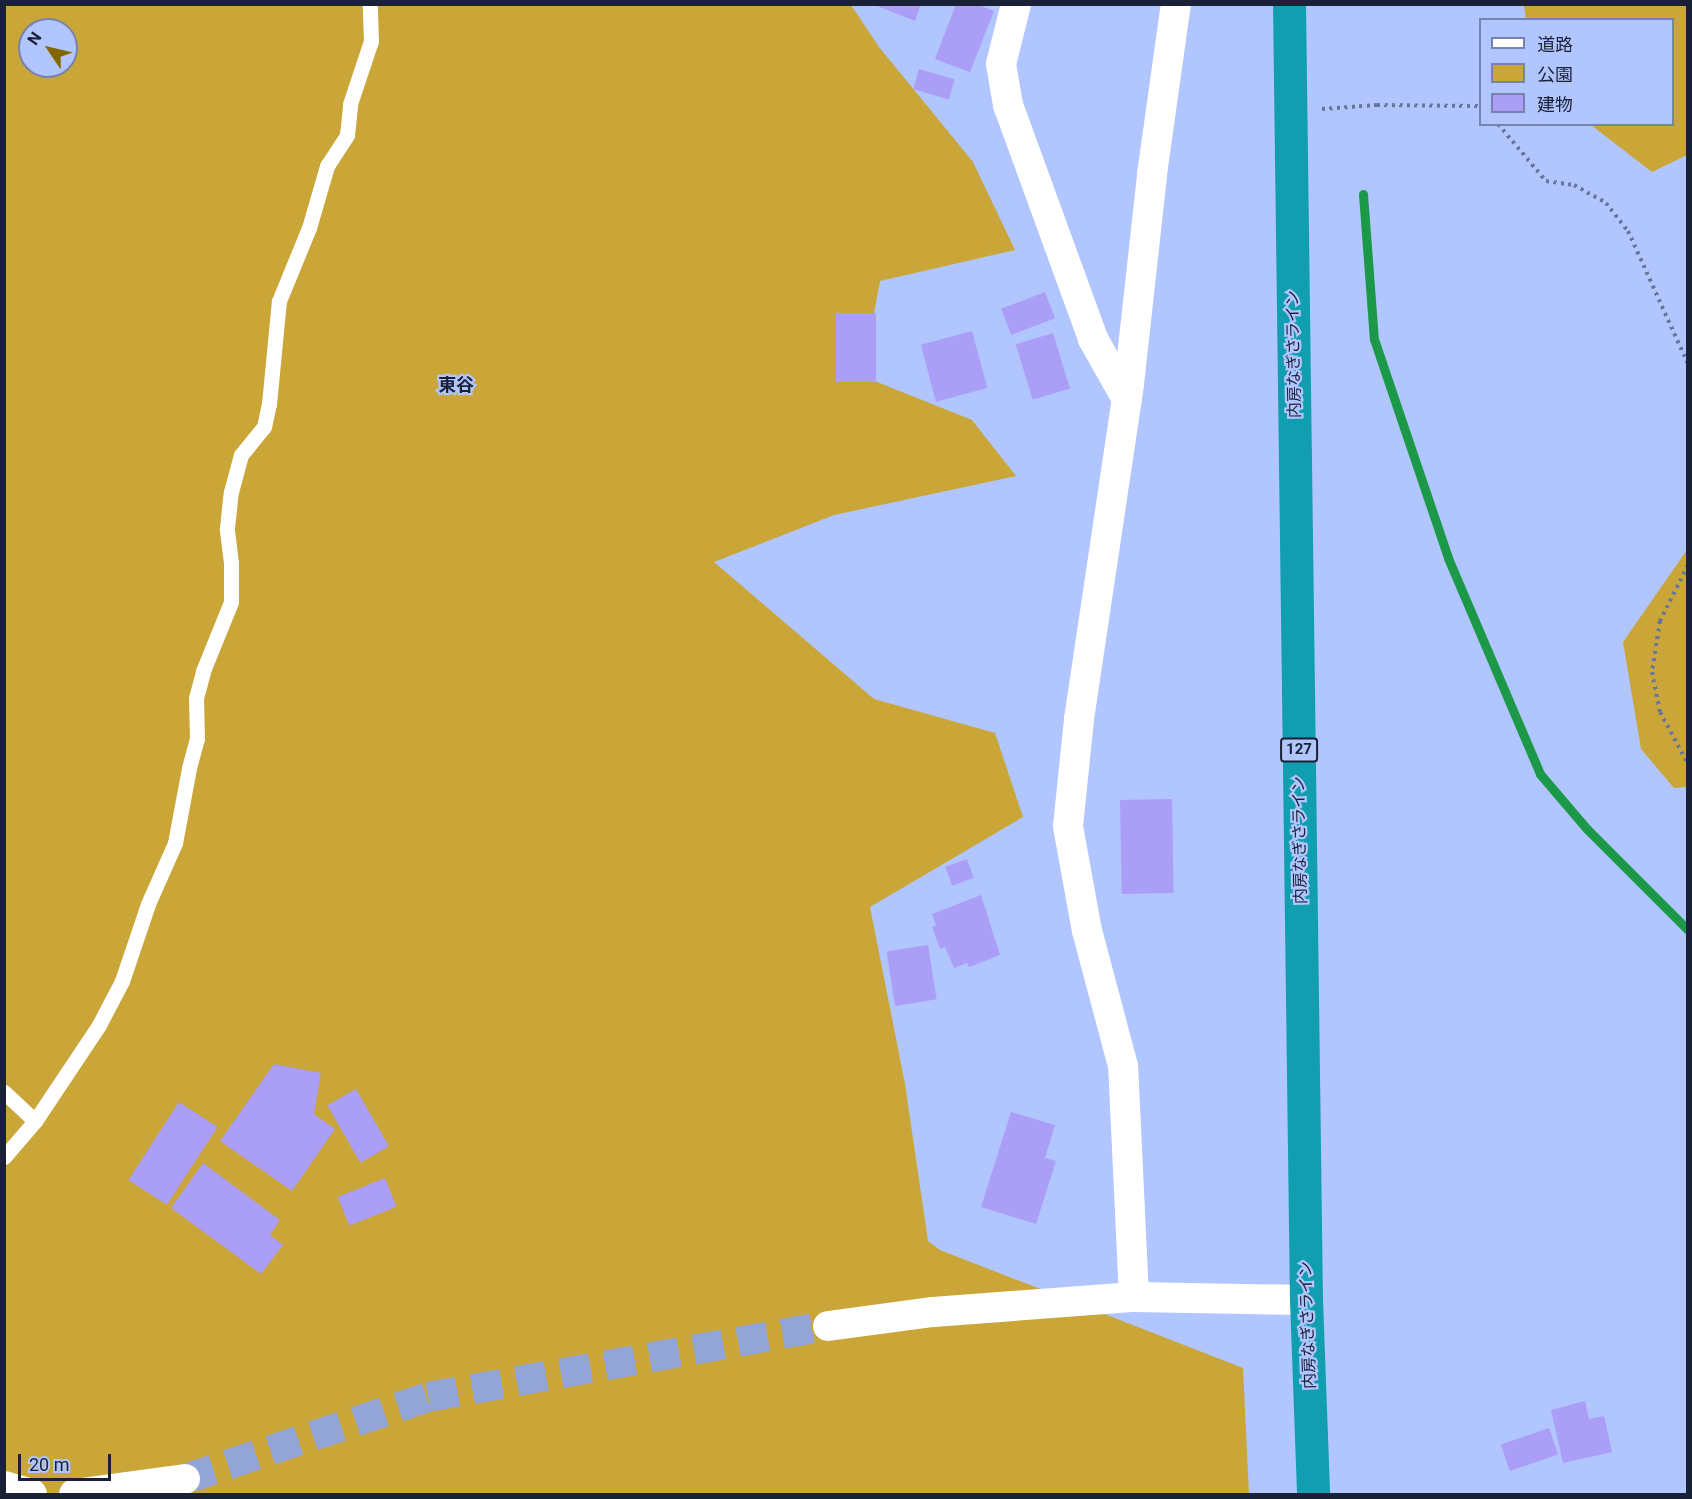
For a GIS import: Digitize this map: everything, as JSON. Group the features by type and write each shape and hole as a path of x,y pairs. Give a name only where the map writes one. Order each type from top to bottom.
{"highway":[{"name":"内房なぎさライン","path":"1289,4 1306,1300 1313,1494"}],"street":[{"path":"1016,4 1000,64 1008,105 1093,339 1127,399"},
{"path":"1134,1297 1124,1066 1087,931 1068,826 1079,719 1127,399 1152,174 1176,4"},
{"path":"828,1326 933,1312 1134,1297 1306,1300"},
{"path":"74,1494 185,1479"},
{"path":"4,1486 32,1494"}],"lane":[{"path":"4,1157 35,1121 104,1017 122,981 148,903 176,843 189,768 197,739 196,698 203,670 231,602 231,563 227,528 231,492 241,455 264,427 269,404 279,301 309,228 327,166 347,135 350,104 371,41 370,4"},
{"path":"4,1092 35,1121"}],"path":[{"path":"1291,111 1377,105 1479,106"},
{"path":"1500,126 1546,181 1574,185 1606,203 1628,231 1688,364"},
{"path":"1688,564 1660,621 1653,672 1660,712 1688,764"}],"green space":[{"path":"5,5 851,5 879,47 973,162 1015,250 880,281 862,376 972,420 1016,476 834,515 714,562 874,699 995,733 1023,817 870,907 905,1084 928,1241 940,1250 1243,1368 1249,1494 5,1494"},
{"path":"1524,5 1687,5 1687,155 1652,172 1592,126 1674,126 1674,18 1526,18"},
{"path":"1687,550 1687,787 1674,788 1641,749 1623,642"}],"building":[{"path":"872,4 921,4 915,21"},
{"path":"956,4 976,4 994,11 970,72 935,59"},
{"path":"919,69 955,79 949,99 913,89"},
{"path":"1045,292 1055,318 1011,335 1001,309"},
{"path":"836,313 876,313 876,382 836,382"},
{"path":"972,331 987,388 936,402 921,345"},
{"path":"1053,333 1070,388 1033,400 1016,344"},
{"path":"1172,799 1174,893 1122,894 1120,800"},
{"path":"967,859 974,878 952,886 945,867"},
{"path":"981,895 1000,955 969,967 967,963 954,968 945,947 940,949 932,927 936,925 932,914"},
{"path":"928,945 937,999 895,1006 887,952"},
{"path":"274,1064 321,1073 314,1114 335,1129 292,1191 220,1141"},
{"path":"356,1089 389,1146 360,1163 327,1106"},
{"path":"179,1102 218,1127 167,1205 128,1180"},
{"path":"1011,1112 1055,1125 1045,1158 1056,1161 1036,1224 981,1207"},
{"path":"203,1163 280,1220 270,1235 283,1245 261,1274 171,1208"},
{"path":"385,1178 397,1207 349,1226 338,1197"},
{"path":"1585,1401 1589,1419 1604,1416 1612,1452 1563,1463 1551,1410"},
{"path":"1549,1428 1558,1454 1510,1471 1501,1445"}],"waterway":[{"path":"1363,194 1374,339 1448,558 1540,774 1587,829 1688,930"}],"tunnel":[{"path":"185,1479 428,1397 828,1326"}],"district":[{"name":"東谷","path":"456,385"}]}
